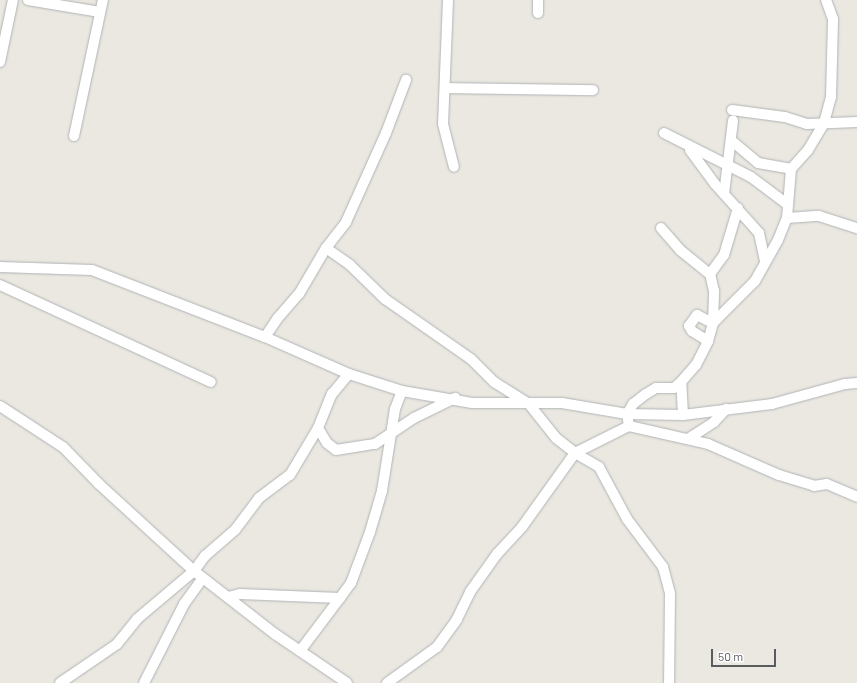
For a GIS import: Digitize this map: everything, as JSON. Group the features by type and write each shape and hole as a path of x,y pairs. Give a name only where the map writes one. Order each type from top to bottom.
{"street":[{"path":"0,62 13,0"},
{"path":"28,0 100,12"},
{"path":"74,136 103,0"},
{"path":"448,0 443,124 454,167"},
{"path":"538,0 538,13"},
{"path":"714,323 746,291 778,240 787,218 786,204 791,169 808,150 824,123 834,77 833,18 826,0"},
{"path":"265,337 277,319 299,294 326,248 346,222 367,178 406,80"},
{"path":"445,88 593,90"},
{"path":"732,110 785,117 807,124 857,122"},
{"path":"724,194 732,141 733,121"},
{"path":"664,133 688,147 766,186 786,204"},
{"path":"732,141 758,163 791,169"},
{"path":"688,147 724,194 759,233 765,261"},
{"path":"710,274 724,255 738,208"},
{"path":"787,218 819,216 857,228"},
{"path":"629,426 627,414 632,404 656,388 674,388 696,365 708,341 714,323 714,291 710,274 680,250 661,228"},
{"path":"326,248 350,265 384,299 471,359 494,382 529,404 556,438 575,453 599,467 627,519 663,567 670,594 669,683"},
{"path":"0,267 92,270 265,337 349,374 402,391 455,398 472,403 562,403 627,414 683,415 772,404 845,384 857,383"},
{"path":"1,287 211,382"},
{"path":"708,341 692,331 689,326 697,315 714,323"},
{"path":"60,683 117,644 137,619 194,571 205,556 235,530 259,498 290,475 318,428 332,394 349,374"},
{"path":"681,382 683,415"},
{"path":"300,651 351,583 370,532 382,491 395,409 402,391"},
{"path":"318,428 327,443 336,450 375,444 414,418 455,398"},
{"path":"0,406 63,447 99,484 194,571 300,651 348,683"},
{"path":"688,439 714,422 726,409"},
{"path":"387,683 437,647 457,619 470,592 497,554 522,527 575,453 629,426 708,444 779,475 814,486 827,484 857,497"},
{"path":"144,683 184,604 203,578"},
{"path":"228,597 240,594 340,598"}]}
